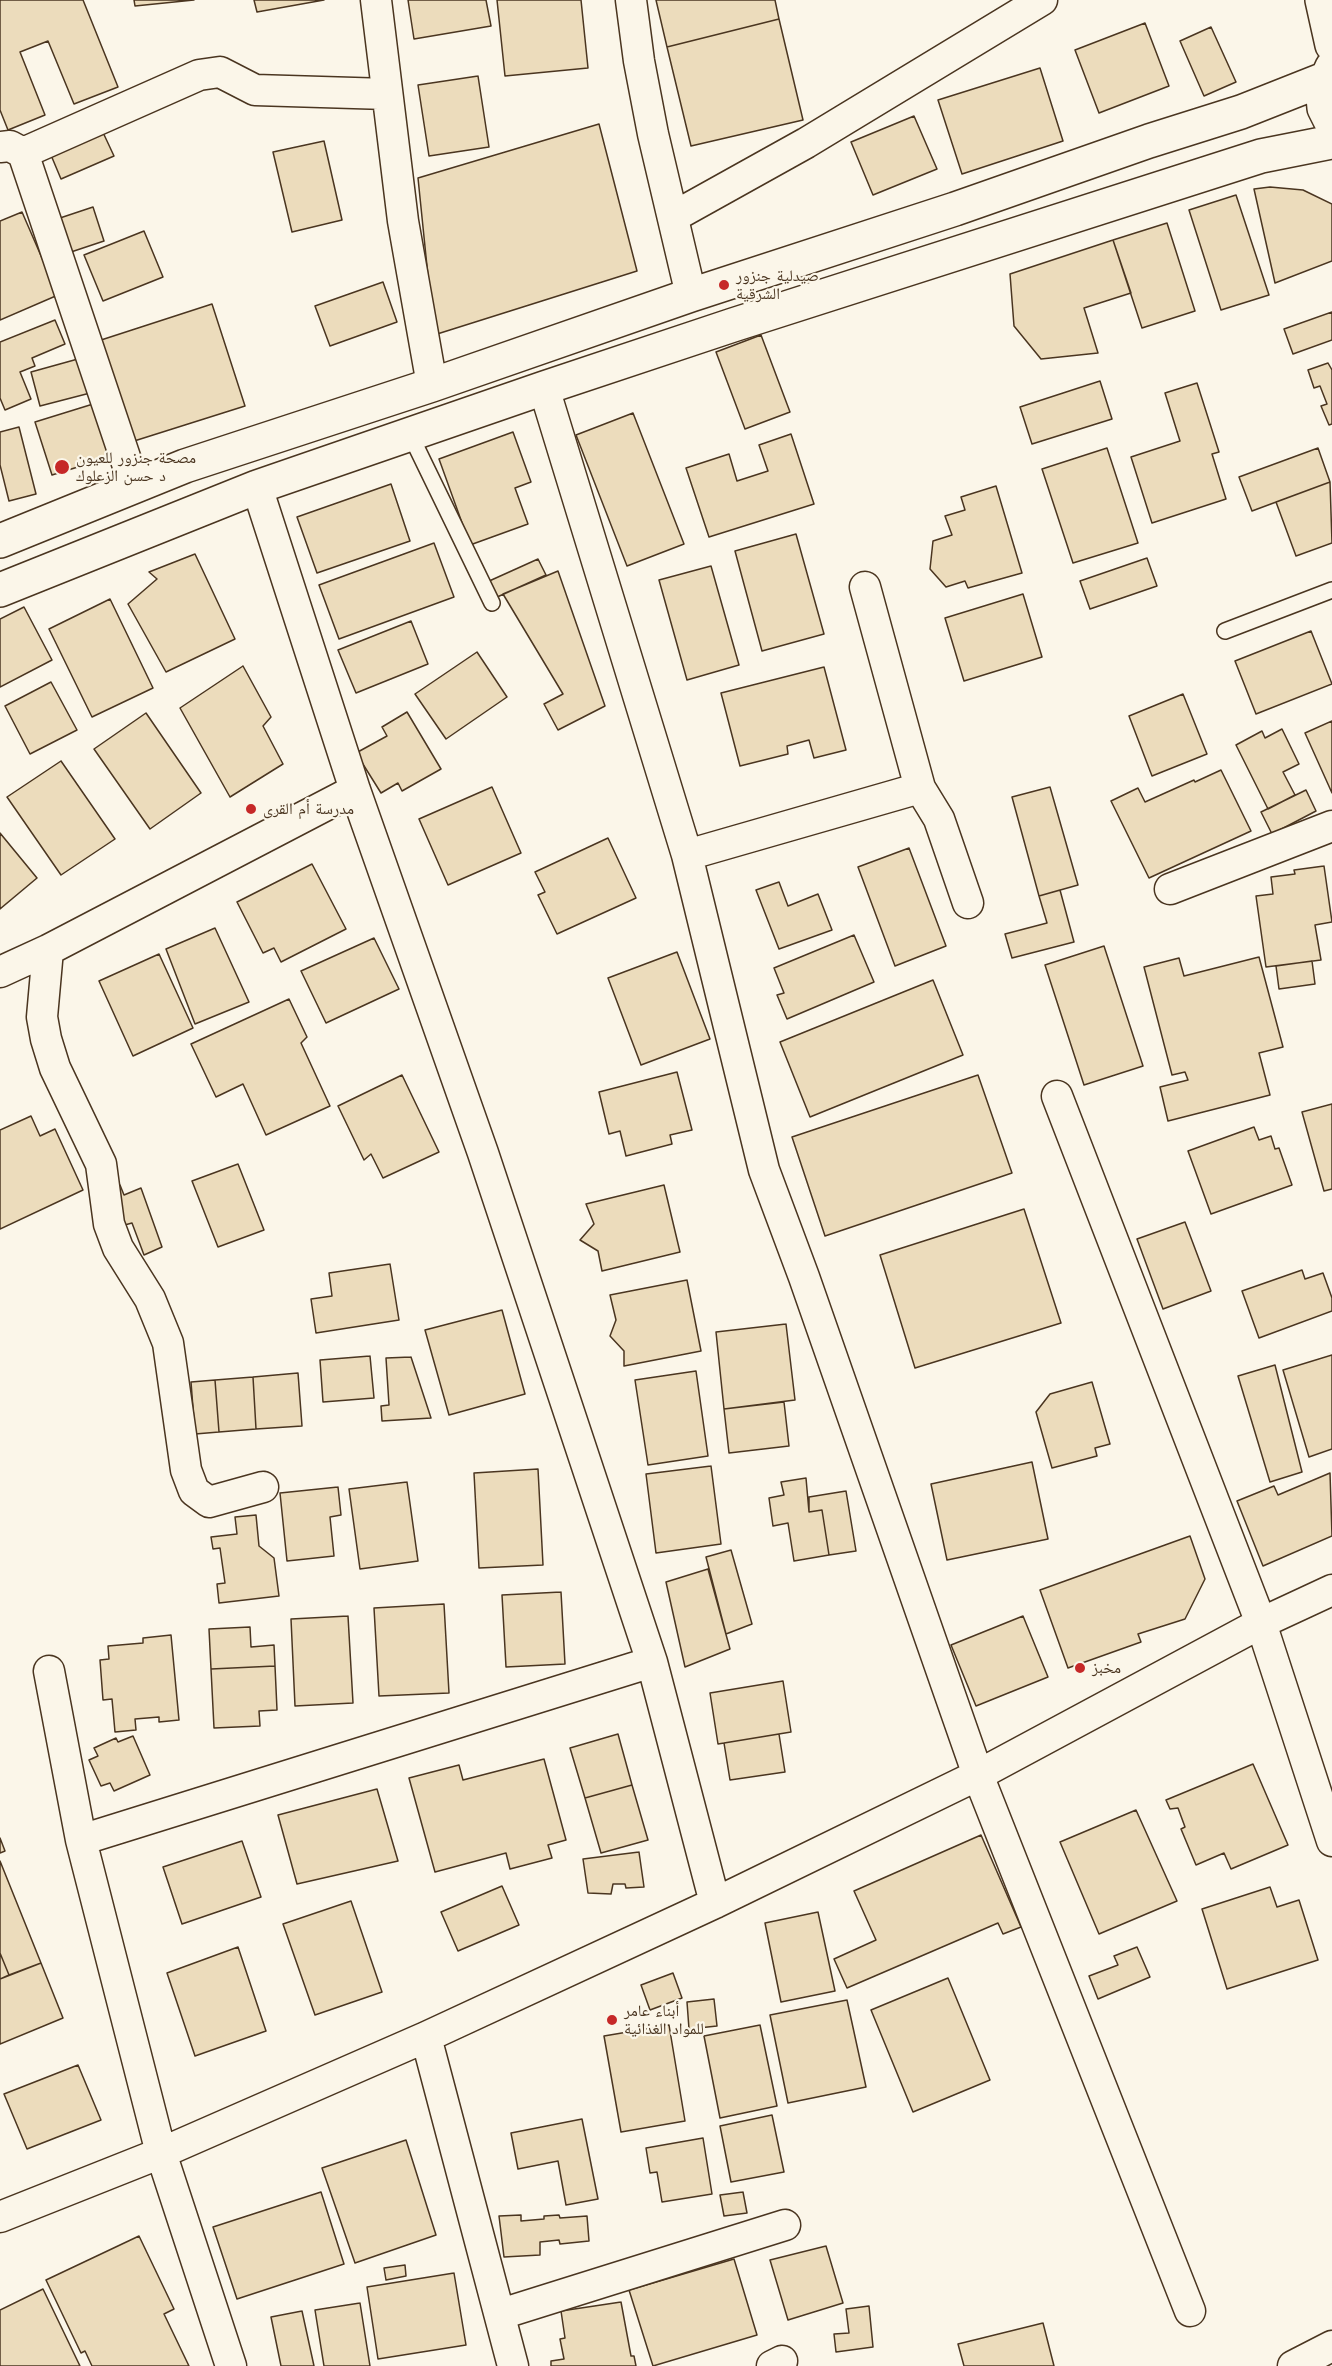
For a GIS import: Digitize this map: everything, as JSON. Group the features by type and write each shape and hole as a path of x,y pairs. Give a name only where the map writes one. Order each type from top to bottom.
{"street":[{"path":"376,0 403,221 432,385"},
{"path":"631,0 643,82 691,295"},
{"path":"673,217 806,143 1041,0"},
{"path":"1322,0 1332,45"},
{"path":"135,487 12,150 199,75 220,72 255,90 387,94"},
{"path":"1329,73 1323,97 1332,124"},
{"path":"0,541 185,466 1241,112 1329,73"},
{"path":"0,590 257,487 544,388 1262,156 1332,142"},
{"path":"544,388 687,855 765,1170 978,1775 1190,2311"},
{"path":"257,487 355,790 483,1153 652,1662 715,1903"},
{"path":"865,587 920,788 939,819 968,903"},
{"path":"687,855 920,788"},
{"path":"0,972 48,950 355,790"},
{"path":"1170,889 1332,826"},
{"path":"48,950 42,1017 46,1039 55,1068 101,1164 110,1224 118,1248 150,1299 168,1343 186,1470 194,1491 209,1502 264,1488"},
{"path":"1056,1096 1261,1623 1332,1840"},
{"path":"0,2217 161,2153 426,2037 715,1903 978,1775 1261,1623 1332,1590"},
{"path":"81,1840 652,1662"},
{"path":"49,1671 81,1840 161,2153 231,2366"},
{"path":"426,2037 513,2366"},
{"path":"501,2314 785,2225"},
{"path":"1293,2366 1332,2346"}],"lane":[{"path":"410,434 492,603"},
{"path":"1226,631 1332,590"}],"building":[{"path":"0,0 83,0 118,87 74,104 48,41 20,52 45,115 8,130 0,110"},
{"path":"134,0 194,0 135,6"},
{"path":"254,0 324,0 257,12"},
{"path":"408,0 486,0 491,26 414,39"},
{"path":"497,0 581,0 588,68 505,76"},
{"path":"656,0 775,0 779,19 667,47"},
{"path":"779,19 803,120 691,146 667,47"},
{"path":"1145,23 1169,86 1099,113 1075,50"},
{"path":"1211,27 1236,82 1204,96 1180,41"},
{"path":"1040,68 1063,141 962,174 938,100"},
{"path":"478,76 489,147 429,156 418,85"},
{"path":"914,116 937,169 873,195 851,142"},
{"path":"599,124 637,271 434,335 418,178"},
{"path":"100,126 114,156 61,179 48,148"},
{"path":"324,141 342,220 292,232 273,152"},
{"path":"1270,187 1303,190 1332,204 1332,261 1275,283 1254,189"},
{"path":"1236,195 1269,295 1221,310 1189,210"},
{"path":"93,207 104,241 71,252 60,218"},
{"path":"22,212 58,295 0,320 0,221"},
{"path":"1167,223 1195,311 1142,328 1113,240"},
{"path":"144,231 163,277 103,301 84,255"},
{"path":"1113,240 1131,293 1084,308 1098,353 1041,359 1014,326 1010,274"},
{"path":"383,282 397,322 330,346 315,306"},
{"path":"212,304 245,406 131,442 98,341"},
{"path":"1332,312 1332,340 1293,354 1284,329"},
{"path":"55,320 65,344 32,358 35,366 20,372 31,399 5,410 0,398 0,342"},
{"path":"761,335 790,412 745,429 716,352"},
{"path":"85,357 94,392 40,406 31,372"},
{"path":"1328,363 1332,370 1332,424 1329,425 1321,406 1327,404 1320,386 1314,388 1308,370"},
{"path":"1100,381 1112,419 1032,444 1020,407"},
{"path":"1197,383 1219,452 1212,454 1226,499 1152,523 1131,457 1180,441 1165,393"},
{"path":"106,400 123,453 52,475 35,422"},
{"path":"633,413 684,544 627,566 576,435"},
{"path":"19,427 36,494 9,501 0,465 0,432"},
{"path":"513,432 531,482 515,488 528,524 470,545 439,459"},
{"path":"791,434 814,504 709,537 686,468 729,454 737,481 768,471 759,445"},
{"path":"1107,448 1138,543 1073,563 1042,469"},
{"path":"1318,448 1330,482 1252,511 1239,477"},
{"path":"1330,482 1332,543 1296,556 1276,502"},
{"path":"391,484 410,541 317,573 297,517"},
{"path":"996,486 1022,573 968,588 965,581 946,587 930,569 933,541 952,535 945,516 965,510 961,497"},
{"path":"796,534 824,634 762,651 735,551"},
{"path":"434,543 454,597 339,639 319,585"},
{"path":"195,554 235,639 166,672 128,604 157,579 149,572"},
{"path":"1147,558 1157,586 1090,609 1080,581"},
{"path":"538,559 546,575 495,598 487,582"},
{"path":"711,566 739,665 687,680 659,580"},
{"path":"558,571 605,706 558,730 544,704 563,694 503,594"},
{"path":"1023,594 1042,657 964,681 945,618"},
{"path":"110,599 153,688 92,717 49,629"},
{"path":"24,607 52,660 0,687 0,619"},
{"path":"411,621 428,664 356,693 338,650"},
{"path":"1311,631 1332,684 1256,714 1235,661"},
{"path":"477,652 507,697 446,739 415,694"},
{"path":"243,666 271,717 263,726 283,764 230,797 180,708"},
{"path":"824,667 846,750 814,758 809,740 787,746 788,754 740,766 721,693"},
{"path":"51,682 77,730 30,754 5,706"},
{"path":"1183,694 1207,754 1152,776 1129,716"},
{"path":"407,712 441,769 402,791 398,783 381,793 356,753 387,736 382,727"},
{"path":"146,713 201,793 150,829 94,749"},
{"path":"1332,721 1332,793 1305,733"},
{"path":"1282,729 1299,764 1283,772 1295,795 1268,809 1236,745 1262,731 1265,738"},
{"path":"61,761 115,839 61,875 7,797"},
{"path":"1221,770 1251,831 1149,878 1111,801 1138,788 1145,802"},
{"path":"492,787 521,853 448,885 419,819"},
{"path":"1050,787 1078,885 1039,896 1012,797"},
{"path":"1306,790 1316,811 1272,834 1261,812"},
{"path":"0,833 37,878 0,909"},
{"path":"608,838 636,898 557,934 538,895 545,892 535,872"},
{"path":"909,848 946,946 895,966 858,867"},
{"path":"312,864 346,929 281,962 274,948 263,953 237,902"},
{"path":"1324,866 1332,922 1315,925 1321,960 1266,967 1256,896 1273,894 1271,877 1295,874 1294,870"},
{"path":"779,882 788,906 818,894 832,930 779,949 756,890"},
{"path":"1060,890 1074,942 1012,958 1005,934 1047,923 1039,896"},
{"path":"215,928 249,1002 195,1024 166,949"},
{"path":"854,935 874,982 787,1019 777,995 784,993 774,968"},
{"path":"374,938 399,989 326,1023 301,971"},
{"path":"1104,946 1143,1066 1084,1085 1045,965"},
{"path":"677,952 710,1039 641,1065 608,978"},
{"path":"159,954 193,1028 133,1056 99,981"},
{"path":"1259,957 1283,1047 1259,1053 1270,1095 1168,1121 1160,1087 1188,1080 1185,1072 1172,1075 1144,967 1179,958 1184,976"},
{"path":"1312,961 1315,984 1279,989 1276,966"},
{"path":"933,980 963,1055 810,1117 780,1042"},
{"path":"289,999 307,1037 301,1043 330,1106 266,1135 243,1084 216,1097 191,1044"},
{"path":"677,1072 692,1130 670,1135 672,1144 626,1156 620,1131 609,1134 599,1092"},
{"path":"402,1075 439,1152 383,1178 371,1154 364,1160 338,1106"},
{"path":"978,1075 1012,1173 825,1236 792,1137"},
{"path":"1332,1104 1332,1189 1324,1191 1302,1112"},
{"path":"31,1116 40,1136 55,1129 83,1190 0,1229 0,1130"},
{"path":"1254,1127 1259,1140 1271,1136 1275,1149 1279,1148 1292,1185 1211,1214 1188,1151"},
{"path":"238,1164 264,1230 218,1247 192,1181"},
{"path":"120,1185 124,1195 141,1188 162,1247 144,1255 132,1223 121,1226 108,1190"},
{"path":"664,1185 680,1252 602,1271 598,1251 580,1240 594,1224 586,1204"},
{"path":"1024,1209 1061,1323 915,1368 880,1255"},
{"path":"1185,1222 1211,1291 1163,1309 1137,1239"},
{"path":"390,1264 399,1320 316,1333 311,1299 332,1296 329,1273"},
{"path":"1302,1270 1305,1279 1323,1273 1332,1298 1332,1311 1259,1338 1242,1291"},
{"path":"687,1280 701,1351 624,1366 624,1351 610,1336 616,1320 610,1295"},
{"path":"502,1310 525,1394 449,1415 425,1330"},
{"path":"786,1324 795,1400 724,1409 716,1332"},
{"path":"1332,1355 1332,1449 1309,1457 1283,1370"},
{"path":"370,1356 374,1398 323,1402 320,1360"},
{"path":"411,1357 431,1418 382,1421 381,1406 389,1405 386,1358"},
{"path":"1275,1365 1302,1472 1270,1482 1238,1376"},
{"path":"696,1371 708,1456 648,1465 635,1380"},
{"path":"298,1373 302,1426 256,1429 253,1377"},
{"path":"253,1377 256,1429 219,1432 215,1380"},
{"path":"215,1380 219,1432 195,1434 191,1382"},
{"path":"1092,1382 1110,1444 1095,1448 1097,1456 1052,1468 1036,1412 1050,1394"},
{"path":"784,1402 789,1446 729,1453 724,1409"},
{"path":"1032,1462 1048,1539 947,1560 931,1484"},
{"path":"711,1466 721,1544 656,1553 646,1474"},
{"path":"538,1469 543,1565 479,1568 474,1473"},
{"path":"1330,1473 1332,1536 1263,1566 1237,1501 1274,1486 1278,1495"},
{"path":"806,1478 809,1512 822,1510 829,1555 794,1561 788,1523 773,1526 769,1498 784,1495 781,1482"},
{"path":"407,1482 418,1561 360,1569 349,1489"},
{"path":"338,1487 341,1515 330,1517 334,1556 287,1561 280,1493"},
{"path":"846,1491 856,1551 829,1555 822,1510 809,1512 809,1497"},
{"path":"256,1515 259,1546 274,1558 279,1596 219,1603 217,1584 225,1583 220,1548 213,1549 211,1537 237,1534 235,1517"},
{"path":"1190,1536 1205,1579 1185,1619 1138,1634 1141,1642 1068,1668 1040,1590"},
{"path":"731,1550 752,1624 726,1634 706,1557"},
{"path":"708,1569 730,1649 685,1667 666,1582"},
{"path":"561,1592 565,1664 506,1667 502,1595"},
{"path":"444,1604 449,1693 379,1696 374,1608"},
{"path":"348,1616 353,1703 295,1706 291,1619"},
{"path":"1023,1616 1048,1677 976,1706 951,1645"},
{"path":"250,1627 251,1647 274,1645 275,1666 211,1669 209,1629"},
{"path":"171,1635 179,1720 159,1722 159,1717 135,1719 136,1730 115,1732 112,1699 103,1700 100,1660 109,1659 108,1646 143,1643 143,1638"},
{"path":"275,1666 277,1710 259,1711 260,1726 214,1728 211,1669"},
{"path":"783,1681 791,1732 718,1744 710,1693"},
{"path":"618,1734 632,1785 585,1798 570,1748"},
{"path":"779,1734 785,1772 730,1780 724,1743"},
{"path":"133,1736 150,1775 114,1791 110,1783 101,1786 89,1760 98,1756 94,1748 116,1738 118,1742"},
{"path":"544,1759 566,1840 548,1845 552,1858 510,1869 506,1853 435,1872 409,1778 459,1765 463,1780"},
{"path":"1253,1764 1288,1845 1231,1869 1224,1853 1196,1865 1181,1829 1185,1827 1178,1808 1170,1809 1166,1800"},
{"path":"632,1785 648,1840 601,1853 585,1798"},
{"path":"377,1789 398,1861 297,1884 278,1815"},
{"path":"1136,1810 1177,1901 1099,1934 1060,1842"},
{"path":"981,1835 1021,1927 1003,1934 998,1923 847,1988 834,1959 876,1940 854,1891"},
{"path":"0,1838 5,1851 0,1853"},
{"path":"242,1841 261,1897 182,1924 163,1867"},
{"path":"639,1852 644,1887 626,1888 625,1884 613,1884 611,1894 588,1893 583,1859"},
{"path":"0,1861 41,1963 9,1975 0,1953"},
{"path":"502,1886 519,1925 458,1951 441,1912"},
{"path":"1270,1887 1277,1907 1299,1900 1318,1960 1227,1989 1202,1909"},
{"path":"351,1901 382,1992 315,2015 283,1924"},
{"path":"818,1912 835,1991 781,2002 765,1923"},
{"path":"238,1947 266,2031 195,2056 167,1973"},
{"path":"1137,1947 1150,1977 1098,1999 1089,1976 1118,1965 1114,1956"},
{"path":"0,1953 9,1975 0,1979"},
{"path":"41,1963 63,2018 0,2044 0,1979"},
{"path":"673,1973 682,1998 650,2010 641,1985"},
{"path":"948,1978 990,2080 913,2112 871,2010"},
{"path":"714,1999 717,2026 689,2029 687,2002"},
{"path":"847,2000 866,2087 788,2103 770,2015"},
{"path":"669,2025 685,2121 621,2132 604,2036"},
{"path":"760,2025 777,2106 720,2118 704,2036"},
{"path":"78,2065 101,2120 27,2149 4,2094"},
{"path":"772,2115 784,2172 731,2182 720,2126"},
{"path":"582,2119 598,2199 566,2205 558,2161 518,2169 511,2133"},
{"path":"703,2138 712,2194 662,2202 657,2172 650,2173 646,2148"},
{"path":"406,2140 436,2235 355,2263 322,2168"},
{"path":"321,2192 344,2264 237,2299 213,2227"},
{"path":"743,2192 747,2213 724,2216 720,2195"},
{"path":"521,2215 521,2221 544,2219 544,2216 559,2215 560,2218 587,2216 589,2241 560,2244 559,2240 540,2242 540,2255 504,2257 499,2216"},
{"path":"139,2236 174,2309 164,2314 189,2366 92,2366 85,2351 81,2353 46,2280"},
{"path":"826,2246 843,2303 788,2320 770,2260"},
{"path":"734,2259 757,2335 653,2366 629,2290"},
{"path":"405,2265 406,2276 386,2280 384,2268"},
{"path":"454,2273 466,2345 378,2359 367,2287"},
{"path":"43,2289 80,2366 0,2366 0,2310"},
{"path":"621,2302 631,2356 634,2356 636,2366 551,2366 551,2361 564,2359 560,2339 565,2338 561,2311"},
{"path":"360,2303 370,2366 324,2366 315,2310"},
{"path":"869,2306 873,2347 836,2352 834,2334 849,2333 846,2309"},
{"path":"302,2311 314,2366 281,2366 271,2317"},
{"path":"1043,2323 1054,2366 964,2366 958,2344"}],"place":[{"name":"صيدلية جنزور الشرقية","path":"724,285"},
{"name":"مصحة جنزور للعيون د حسن الزعلوك","path":"62,467"},
{"name":"مدرسة أم القرى","path":"251,809"},
{"name":"مخبز","path":"1080,1668"},
{"name":"أبناء عامر للمواد الغذائية","path":"612,2020"}]}
